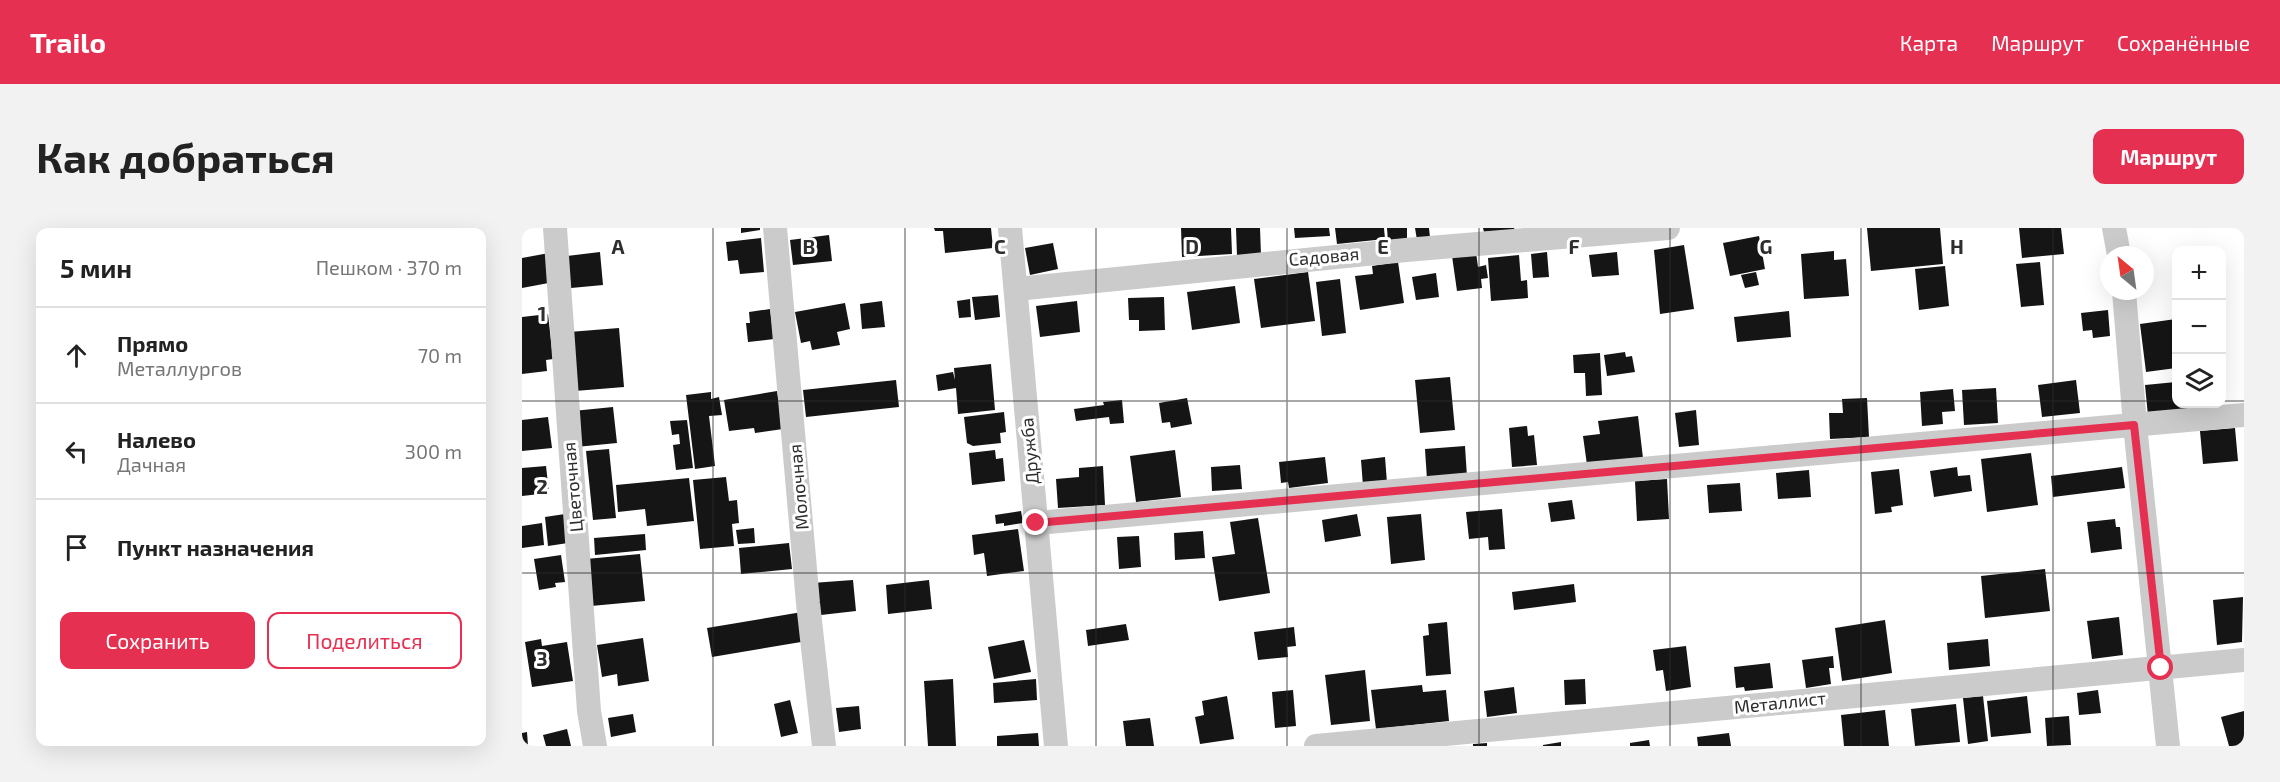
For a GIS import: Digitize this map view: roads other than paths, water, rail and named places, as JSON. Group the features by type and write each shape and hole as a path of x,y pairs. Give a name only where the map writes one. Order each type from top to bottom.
{"street":[{"name":"Цветочная","path":"555,228 563,375 589,711 595,746"},
{"name":"Молочная","path":"775,228 808,603 824,746"},
{"name":"Дружба","path":"1010,228 1056,746"},
{"name":"Садовая","path":"1016,289 1371,253 1668,228"},
{"path":"2114,228 2117,246"},
{"path":"2125,300 2134,425 2168,746"},
{"path":"1036,523 2244,414"},
{"name":"Металлист","path":"1316,746 2244,660"}]}
